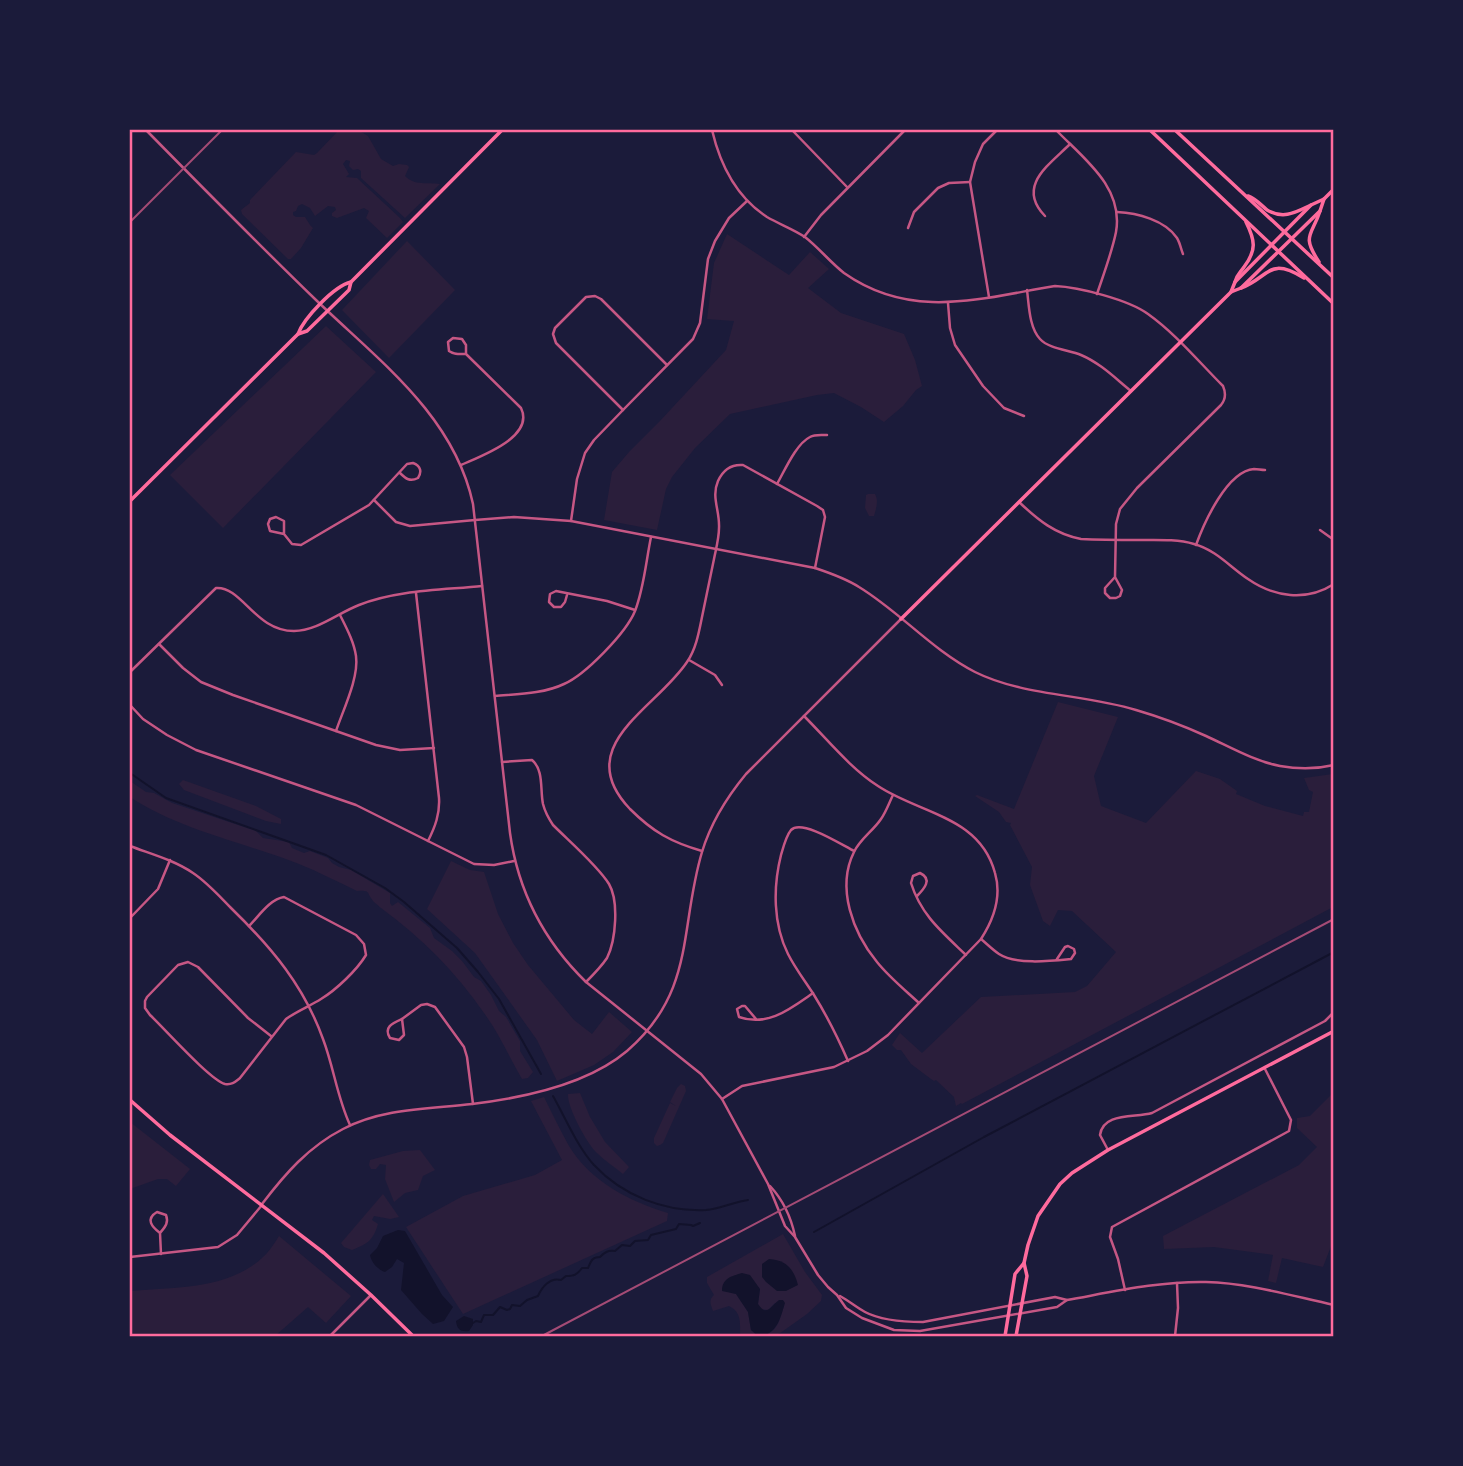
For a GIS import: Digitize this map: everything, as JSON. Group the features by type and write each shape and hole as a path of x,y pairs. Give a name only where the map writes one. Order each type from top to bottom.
{"main road":[{"path":"298,334 307,331 349,290 351,282 502,130"},
{"path":"1150,130 1334,304"},
{"path":"1175,130 1334,278"},
{"path":"1244,195 1254,198 1275,214 1285,216 1324,199 1334,190"},
{"path":"1322,267 1309,246 1308,237 1324,199"},
{"path":"1235,282 1311,205"},
{"path":"1241,288 1320,211"},
{"path":"1231,292 1237,275 1253,251 1252,233 1243,217"},
{"path":"901,619 1231,292 1277,268 1292,270 1307,279"},
{"path":"130,501 298,334 302,324 342,284 351,282"},
{"path":"1005,1336 1015,1274 1024,1263 1038,1216 1048,1200 1073,1172 1108,1150 1334,1031"},
{"path":"130,1100 162,1129 324,1253 413,1336"},
{"path":"1016,1336 1027,1276 1024,1263"}],"street":[{"path":"146,130 430,412 461,465 475,520 514,861 541,927 569,965 586,982 701,1074 722,1099 768,1184 785,1226 796,1237 818,1275 846,1308 880,1326 904,1331 935,1330 1057,1307 1067,1300"},
{"path":"712,130 725,170 747,201 764,215 804,237 844,272 881,292 901,298 947,303 1070,286 1135,306 1146,312 1223,386 1224,400 1120,509 1116,524 1115,577 1122,590 1120,596 1110,598 1105,593 1105,588 1115,577"},
{"path":"792,130 847,187"},
{"path":"804,237 847,187 903,130"},
{"path":"989,296 970,182 975,162 984,144 997,130"},
{"path":"1056,130 1104,180 1117,212 1115,234 1097,294"},
{"path":"1045,216 1037,207 1033,186 1038,176 1070,144"},
{"path":"908,228 914,212 938,188 949,183 970,182"},
{"path":"572,521 582,459 594,440 693,339 700,323 708,259 715,241 729,218 747,201"},
{"path":"1117,212 1146,217 1162,226 1175,236 1183,254"},
{"path":"1027,290 1034,329 1040,338 1100,365 1131,391"},
{"path":"622,410 554,339 555,328 586,297 595,296 601,299 668,366"},
{"path":"947,303 955,345 983,386 1004,408 1024,416"},
{"path":"461,465 498,448 524,424 521,408 466,354 449,351 448,342 458,337 462,339 466,345 466,354"},
{"path":"777,484 802,443 814,435 827,435"},
{"path":"284,534 270,531 270,519 282,518 285,524 284,534 292,544 301,545 358,513 374,500 405,466 416,464 420,469 418,478 412,481 400,473"},
{"path":"702,851 651,829 615,790 609,767 610,753 617,738 689,660 697,639 716,550 719,527 714,498 718,480 724,471 736,464 743,466 822,510 825,517 815,568"},
{"path":"1196,545 1205,520 1237,477 1251,469 1265,470"},
{"path":"374,500 396,522 410,526 514,517 572,521 815,568 858,586 966,667 1001,682 1025,689 1135,709 1204,735 1256,760 1280,766 1304,768 1334,765"},
{"path":"1019,502 1057,533 1081,539 1179,541 1196,545 1212,552 1262,588 1276,593 1304,596 1334,584"},
{"path":"1320,530 1334,540"},
{"path":"495,696 538,691 565,684 606,650 635,610 652,537"},
{"path":"130,673 216,588 224,587 232,591 260,619 279,628 294,631 340,615 359,605 394,596 482,586"},
{"path":"567,595 561,607 554,607 548,602 550,594 556,592 584,596 635,610"},
{"path":"416,593 440,805 437,821 428,841"},
{"path":"336,731 356,673 356,658 350,635 340,615"},
{"path":"130,1257 218,1247 237,1235 299,1160 321,1142 350,1125 402,1111 472,1104 554,1087 591,1074 626,1051 646,1031 665,1005 680,970 702,851 715,818 734,788 901,619"},
{"path":"159,644 201,682 233,695 389,749 434,748"},
{"path":"689,660 715,675 722,685"},
{"path":"130,705 143,719 196,750 356,805 474,864 514,861"},
{"path":"722,1099 742,1086 826,1069 867,1051 919,1003 981,939 994,915 998,892 997,878 989,855 972,834 960,825 882,789 861,773 804,716"},
{"path":"502,762 531,760 536,764 549,819 600,872 613,893 616,914 609,953 600,968 586,982"},
{"path":"893,795 881,818 854,851 847,875 846,891 854,923 877,962 919,1003"},
{"path":"848,1061 833,1028 787,952 778,924 776,882 783,850 791,831 800,826 808,827 854,851"},
{"path":"130,846 170,860 194,873 249,926 289,971 324,1040 337,1092 350,1125"},
{"path":"130,919 158,889 170,860"},
{"path":"917,896 927,881 920,873 911,880 912,888 925,914 966,955"},
{"path":"249,926 274,901 284,897 356,935 367,951 365,958 334,990 286,1019 235,1083 223,1083 204,1069 145,1008 145,1001 151,992 178,965 188,962 198,967 248,1018 271,1037"},
{"path":"981,939 998,953 1013,960 1071,959 1075,953 1074,949 1065,947 1057,959"},
{"path":"756,1019 748,1007 737,1009 739,1017 756,1019 768,1019 780,1016 813,993"},
{"path":"402,1019 404,1035 400,1040 390,1038 387,1033 391,1024 421,1005 435,1007 464,1047 472,1104"},
{"path":"1108,1150 1100,1135 1102,1126 1107,1122 1121,1117 1152,1113 1325,1021 1334,1012"},
{"path":"1125,1290 1110,1237 1112,1227 1289,1131 1291,1120 1265,1068"},
{"path":"768,1184 778,1195 792,1222 796,1237"},
{"path":"160,1233 150,1221 156,1212 166,1215 167,1220 160,1233 161,1254"},
{"path":"1175,1336 1177,1283"},
{"path":"837,1295 866,1312 906,1322 923,1322 1055,1297 1067,1300 1177,1283 1230,1284 1334,1305"},
{"path":"330,1336 370,1295"}],"shaded area":[{"path":"339,130 358,130 368,136 381,159 393,166 399,164 409,167 405,176 409,179 440,184 405,218 361,178 361,171 353,170 349,166 350,161 346,160 343,164 349,174 346,177 357,178 403,222 387,238 366,218 369,211 364,208 337,218 332,216 335,207 328,206 315,216 310,208 302,204 293,215 305,217 313,228 301,248 288,259 241,210 296,152 314,155"},
{"path":"727,234 789,275 810,252 829,269 808,288 841,313 904,334 922,386 884,422 834,393 730,414 695,448 672,477 666,489 657,530 604,520 612,472 726,350 734,321 707,319 714,263"},
{"path":"407,241 455,290 389,358 342,310"},
{"path":"326,326 376,372 223,528 170,475"},
{"path":"868,494 875,494 876,497 874,516 869,516 865,508"},
{"path":"1058,702 1118,717 1094,776 1101,806 1146,823 1196,771 1220,779 1237,791 1236,794 1265,806 1303,816 1304,812 1309,812 1313,792 1309,790 1304,778 1333,774 1333,907 956,1106 954,1097 936,1080 911,1064 901,1050 892,1045 900,1033 922,1053 981,997 1075,992 1087,986 1116,952 1072,911 1058,910 1050,926 1043,921 1030,885 1032,867 1011,823 1006,822 999,812 975,796 1014,809"},
{"path":"183,780 256,806 281,819 281,824 266,821 184,790 179,784"},
{"path":"130,781 146,792 154,793 172,803 256,831 263,838 289,842 292,848 304,853 310,851 328,858 339,867 351,870 390,893 392,906 398,902 430,928 434,938 452,951 474,977 481,981 520,1041 520,1051 533,1072 528,1078 522,1079 494,1029 462,983 424,943 373,901 368,892 357,891 299,864 170,818 130,797"},
{"path":"451,861 470,870 484,872 498,914 513,943 574,1020 592,1034 609,1012 632,1032 613,1052 594,1065 557,1081 537,1040 475,953 427,909"},
{"path":"681,1084 686,1091 663,1143 657,1146 654,1138 670,1103 676,1106 670,1102"},
{"path":"580,1093 605,1142 629,1167 623,1174 597,1153 578,1125 568,1094"},
{"path":"1333,1093 1333,1241 1323,1267 1282,1258 1276,1283 1268,1281 1273,1255 1214,1247 1164,1249 1163,1236 1299,1165 1317,1147 1297,1128 1297,1118 1310,1116"},
{"path":"544,1097 569,1146 588,1170 625,1196 668,1213 667,1221 463,1314 406,1227 463,1196 535,1175 562,1160 531,1101"},
{"path":"130,1122 190,1169 176,1186 167,1179 158,1179 130,1189"},
{"path":"420,1150 435,1170 423,1176 418,1190 405,1193 394,1202 385,1179 386,1165 380,1164 376,1169 371,1169 370,1160 403,1151"},
{"path":"383,1194 399,1217 390,1219 374,1216 372,1220 378,1224 369,1241 352,1250 344,1247 341,1243"},
{"path":"398,1230 405,1231 442,1295 453,1307 444,1321 433,1324 401,1290 404,1263 397,1259 385,1272 377,1268 372,1260 370,1255 383,1236"},
{"path":"783,1234 822,1295 821,1301 776,1336 760,1336 774,1329 784,1306 775,1303 768,1310 761,1309 758,1304 760,1289 722,1290 736,1294 748,1312 751,1330 758,1336 740,1336 739,1319 733,1309 729,1306 713,1311 711,1301 714,1295 707,1283 707,1277"},
{"path":"279,1236 351,1296 326,1323 308,1307 275,1336 130,1336 130,1291 199,1285 233,1276 262,1258"},
{"path":"769,1259 788,1266 798,1285 786,1291 777,1291 766,1282 762,1277 762,1264"},
{"path":"742,1273 750,1275 760,1289 758,1304 764,1310 768,1310 779,1300 785,1303 777,1325 770,1333 758,1336 751,1330 748,1312 736,1294 722,1291 726,1280"},
{"path":"464,1316 473,1319 469,1331 462,1331 457,1326 456,1321"}],"waterway":[{"path":"130,773 166,798 326,855 385,888 457,948 478,972 499,999 541,1074"},
{"path":"814,1232 984,1137 1334,952"},
{"path":"553,1096 588,1158 605,1176 631,1193 660,1205 691,1210 711,1209 748,1200"},
{"path":"473,1323 481,1322 484,1315 493,1315 500,1307 507,1310 512,1305 520,1306 538,1296 550,1281 575,1275 582,1268 588,1268 593,1259 615,1251 622,1245 630,1246 635,1241 648,1240 651,1235 676,1229 679,1224 693,1226 700,1223"}],"railway":[{"path":"130,222 222,130"},
{"path":"542,1336 1334,919"}]}
